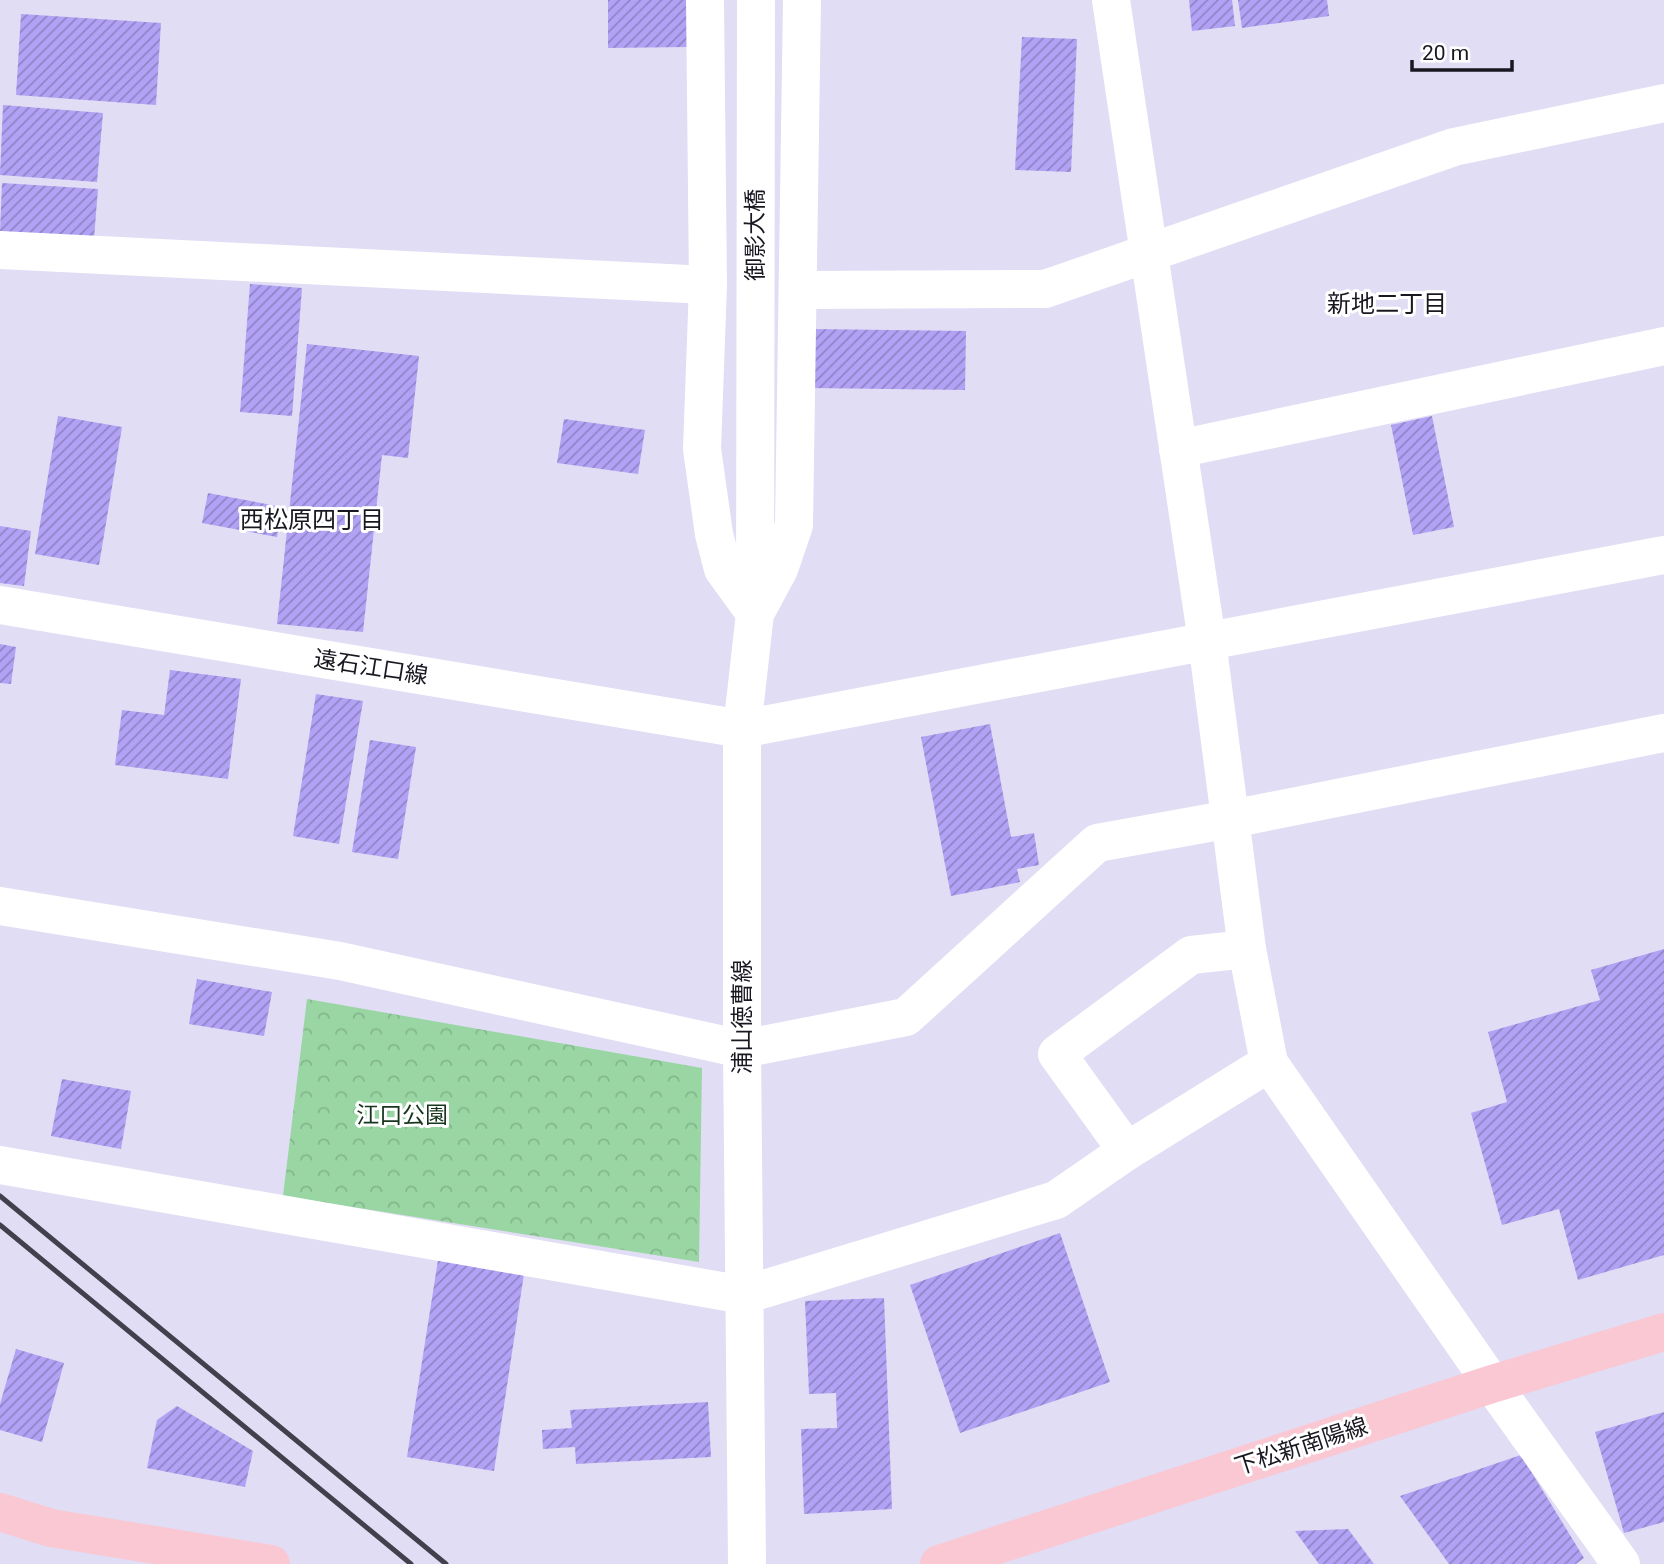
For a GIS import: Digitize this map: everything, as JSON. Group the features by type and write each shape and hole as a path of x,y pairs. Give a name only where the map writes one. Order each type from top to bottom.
{"main road":[{"name":"下松新南陽線","path":"939,1564 1492,1384 1664,1332"},
{"path":"0,1512 51,1528 271,1564"}],"street":[{"path":"705,0 708,285 702,449 712,522 723,569 755,613 779,569 794,525 802,0"},
{"name":"御影大橋","path":"754,471 756,0"},
{"path":"1111,0 1207,641 1248,949 1269,1063 1492,1384 1622,1564"},
{"path":"798,290 1045,289 1454,147 1664,103"},
{"path":"0,250 708,285"},
{"path":"1178,449 1664,346"},
{"name":"浦山徳曹線","path":"747,1564 741,1049 742,729 755,613 754,471"},
{"path":"742,729 1664,555"},
{"name":"遠石江口線","path":"0,605 742,729"},
{"path":"0,906 340,961 741,1049 906,1017 1097,843 1664,733"},
{"path":"1127,1151 1057,1054 1191,956 1248,949"},
{"path":"0,1165 744,1295 1056,1200 1127,1151 1269,1063"}],"green space":[{"name":"江口公園","path":"307,999 702,1068 699,1262 283,1196"}],"building":[{"path":"608,0 687,0 687,47 608,48"},
{"path":"1189,0 1232,0 1235,26 1192,31"},
{"path":"1238,0 1327,0 1329,16 1242,28"},
{"path":"21,14 161,23 156,105 16,95"},
{"path":"1022,37 1077,39 1071,172 1015,170"},
{"path":"3,105 103,113 97,182 0,175"},
{"path":"2,183 98,189 94,238 0,232"},
{"path":"250,284 302,288 292,416 240,412"},
{"path":"813,329 966,331 965,390 812,388"},
{"path":"307,344 419,356 408,458 382,455 363,632 277,624"},
{"path":"58,416 122,427 99,565 35,554"},
{"path":"1432,416 1454,527 1413,535 1391,425"},
{"path":"564,419 645,430 638,474 557,463"},
{"path":"208,493 282,507 277,537 202,523"},
{"path":"0,526 31,531 24,586 0,583"},
{"path":"0,644 16,647 11,684 0,683"},
{"path":"170,670 241,679 228,779 115,765 122,710 164,715"},
{"path":"316,694 363,701 339,844 293,836"},
{"path":"990,724 1011,837 1034,833 1039,865 1017,869 1020,882 951,896 921,737"},
{"path":"370,740 416,747 398,859 352,852"},
{"path":"1664,949 1664,1255 1578,1280 1559,1209 1502,1225 1471,1113 1507,1102 1488,1032 1600,1000 1591,970"},
{"path":"197,979 272,992 264,1036 189,1024"},
{"path":"62,1079 131,1091 121,1149 51,1136"},
{"path":"1060,1233 1110,1382 960,1433 910,1285"},
{"path":"441,1241 527,1254 494,1471 407,1457"},
{"path":"884,1298 892,1509 804,1514 801,1429 837,1428 836,1393 809,1394 805,1301"},
{"path":"16,1349 64,1363 42,1442 0,1430 0,1404"},
{"path":"708,1402 711,1457 576,1464 575,1447 543,1449 542,1430 572,1428 570,1410"},
{"path":"177,1406 253,1451 245,1487 147,1468 157,1420"},
{"path":"1664,1412 1664,1522 1624,1533 1595,1432"},
{"path":"1521,1455 1584,1558 1576,1564 1449,1564 1400,1496"},
{"path":"1348,1529 1374,1564 1319,1564 1295,1531"}],"railway":[{"path":"0,1196 446,1564"},
{"path":"0,1225 411,1564"}],"district":[{"name":"新地二丁目","path":"1387,304"},
{"name":"西松原四丁目","path":"312,520"}]}
